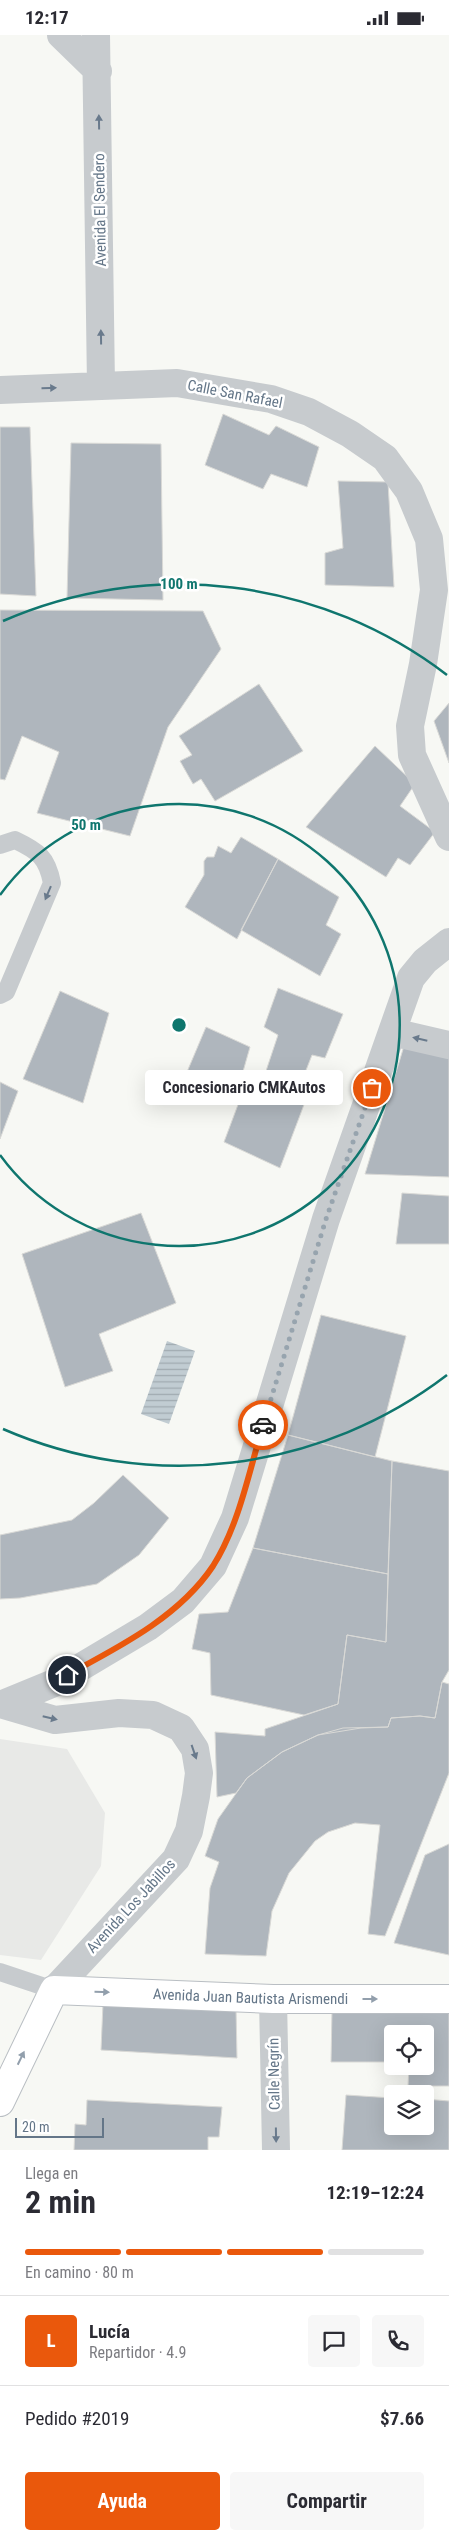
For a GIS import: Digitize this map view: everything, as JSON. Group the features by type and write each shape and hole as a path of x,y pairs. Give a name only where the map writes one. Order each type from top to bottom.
{"street":[{"path":"61,35 98,71"},
{"name":"Avenida El Sendero","path":"96,35 101,386"},
{"name":"Calle San Rafael","path":"0,390 178,383 271,399 309,412 350,434 385,458 409,491 429,539 434,591 423,664 410,726 412,755 449,837"},
{"path":"2,1704 54,1683 148,1627 183,1601 213,1566 235,1518 326,1219 411,977 425,961 449,942"},
{"path":"392,1032 449,1045"},
{"name":"Avenida Los Jabillos","path":"0,2102 54,1990 176,1859 189,1831 199,1773 195,1749 181,1728 153,1715 118,1713 55,1720 2,1704"},
{"name":"Avenida Juan Bautista Arismendi","path":"54,1990 273,1999 449,1999"},
{"name":"Calle Negrín","path":"273,1999 276,2150"}],"lane":[{"path":"0,845 15,840 35,850 48,866 52,883 6,992 0,995"},
{"path":"0,1972 54,1990"}],"shaded area":[{"path":"167,1341 195,1351 169,1424 141,1414"},
{"path":"0,1739 67,1749 105,1813 101,1866 41,1960 0,1955"}],"building":[{"path":"223,414 269,435 276,426 319,447 307,487 271,474 263,489 205,465"},
{"path":"0,427 30,427 36,596 0,594"},
{"path":"71,443 161,444 163,600 67,598"},
{"path":"338,481 388,482 394,587 325,585 325,553 343,548"},
{"path":"0,610 203,611 221,649 168,727 130,836 37,813 59,752 22,736 5,780 0,779"},
{"path":"259,684 303,751 215,801 201,779 193,784 180,761 192,755 179,736"},
{"path":"449,703 449,763 434,721"},
{"path":"375,746 415,784 400,806 435,832 410,865 398,858 386,877 306,827"},
{"path":"241,837 278,859 237,939 185,907 204,875 204,861 207,857 214,857 218,846 231,853"},
{"path":"278,859 339,897 326,925 341,934 320,976 241,930"},
{"path":"278,988 343,1014 325,1058 312,1055 295,1098 262,1083 278,1035 264,1027"},
{"path":"60,991 109,1013 83,1103 23,1079"},
{"path":"206,1027 250,1047 242,1075 305,1102 280,1168 224,1142 242,1094 187,1072"},
{"path":"404,1046 449,1055 449,1177 365,1174"},
{"path":"0,1082 18,1091 0,1139"},
{"path":"402,1193 449,1196 449,1244 396,1244"},
{"path":"141,1213 176,1303 99,1334 113,1371 65,1387 22,1254"},
{"path":"321,1315 406,1336 375,1457 288,1435"},
{"path":"288,1435 392,1461 388,1574 253,1548"},
{"path":"392,1461 449,1471 449,1670 442,1682 435,1718 420,1716 391,1718 388,1727 361,1728 318,1735 282,1752 247,1778 236,1793 217,1797 215,1732 265,1736 265,1729 338,1704 347,1635 386,1642"},
{"path":"123,1475 169,1518 139,1555 97,1584 20,1598 0,1599 0,1535 72,1520 94,1503"},
{"path":"253,1548 388,1574 386,1642 347,1635 338,1704 304,1715 211,1695 210,1653 192,1649 199,1614 228,1612"},
{"path":"442,1682 449,1684 449,1773 385,1936 368,1934 380,1825 355,1823 328,1832 315,1841 289,1873 272,1911 266,1956 205,1954 210,1888 219,1862 205,1856 218,1819 247,1778 282,1752 318,1735 343,1728 388,1727 391,1718 420,1716 435,1718"},
{"path":"449,1844 449,1955 394,1943 425,1855"},
{"path":"103,2003 236,2007 237,2058 101,2050"},
{"path":"332,2010 449,2011 449,2086 408,2085 409,2075 434,2075 434,2025 384,2025 384,2062 331,2062"},
{"path":"346,2095 384,2097 384,2135 434,2135 434,2100 449,2101 449,2150 342,2150"},
{"path":"87,2100 222,2107 219,2137 208,2137 208,2150 74,2150 75,2124 86,2125"}],"way so far":[{"path":"263,1425 326,1219 372,1088"}],"place":[{"name":"Concesionario CMKAutos","path":"372,1088"}],"route":[{"path":"67,1675 148,1627 183,1601 213,1566 235,1518 263,1425"}]}
